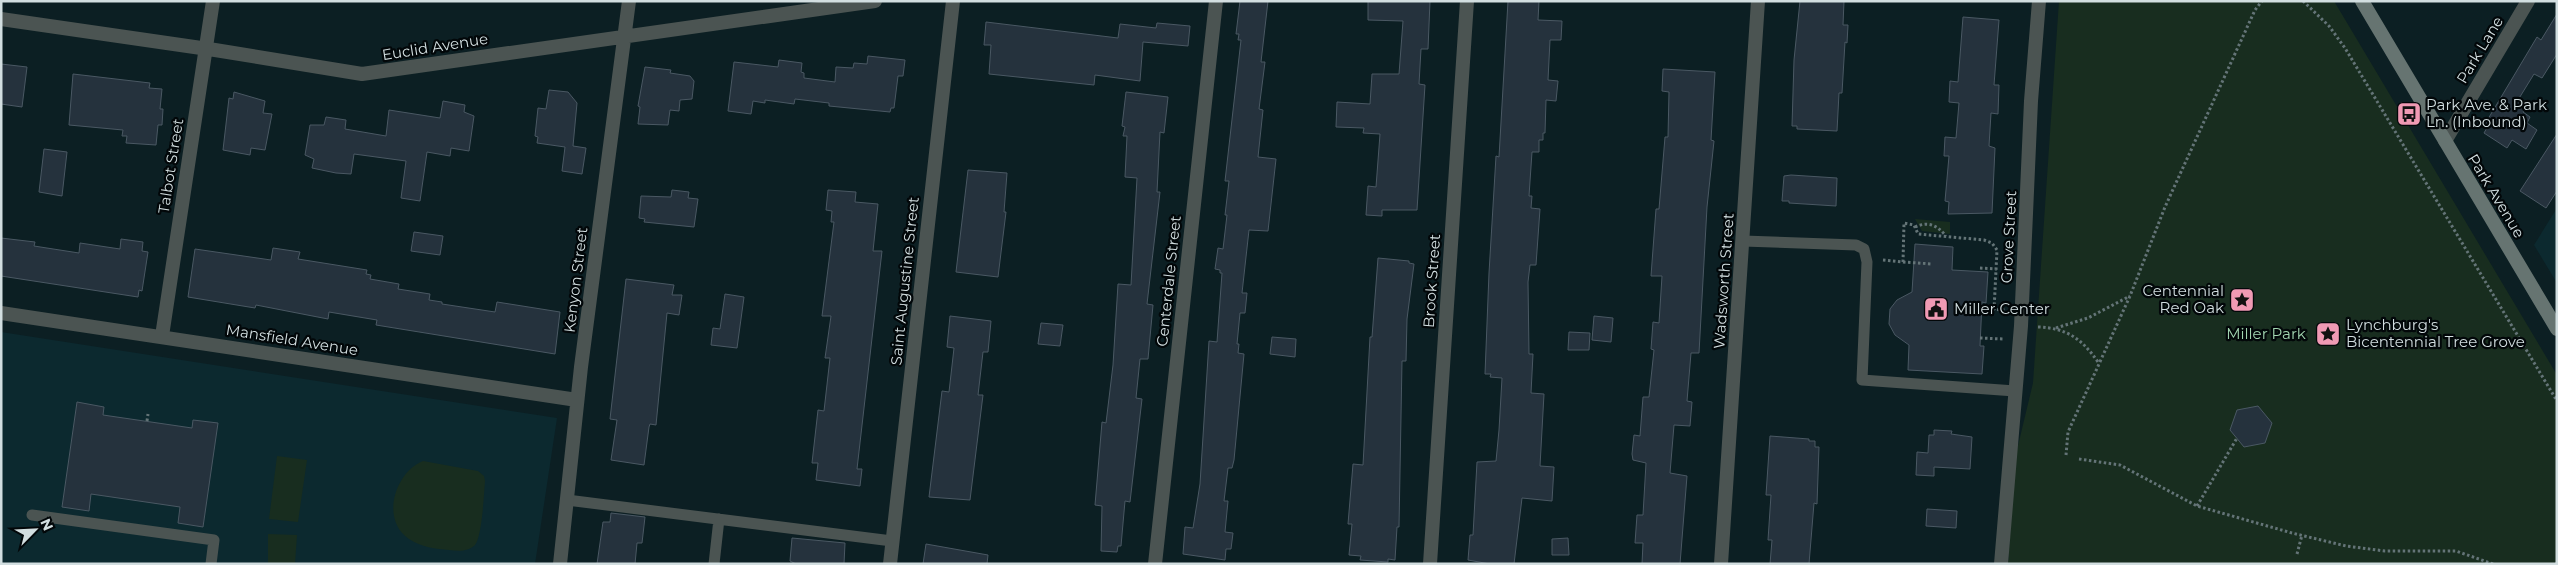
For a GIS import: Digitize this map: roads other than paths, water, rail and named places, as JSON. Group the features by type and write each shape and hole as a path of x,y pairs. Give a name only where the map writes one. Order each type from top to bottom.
{"main road":[{"name":"Park Avenue","path":"2362,1 2557,329"}],"street":[{"name":"Talbot Street","path":"162,336 213,1"},
{"name":"Kenyon Street","path":"560,564 577,400 629,1"},
{"name":"Euclid Avenue","path":"1,19 362,74 875,1"},
{"name":"Saint Augustine Street","path":"890,564 953,1"},
{"name":"Centerdale Street","path":"1156,564 1216,1"},
{"name":"Brook Street","path":"1430,564 1467,1"},
{"name":"Wadsworth Street","path":"1721,564 1758,1"},
{"name":"Grove Street","path":"2001,564 2015,391 2039,1"},
{"name":"Park Lane","path":"2445,141 2528,1"},
{"name":"Mansfield Avenue","path":"1,313 577,400"}],"lane":[{"path":"1743,241 1856,245 1864,249 1868,262 1862,380 2015,391"},
{"path":"567,500 892,541"},
{"path":"32,515 214,540 211,564"},
{"path":"714,564 719,520"}],"place":[{"name":"Park Ave. & Park Ln. (Inbound)","path":"2409,114"},
{"name":"Centennial Red Oak","path":"2242,300"},
{"name":"Miller Center","path":"1936,309"},
{"name":"Lynchburg's Bicentennial Tree Grove","path":"2328,334"}],"park label":[{"name":"Miller Park","path":"2266,334"}]}
